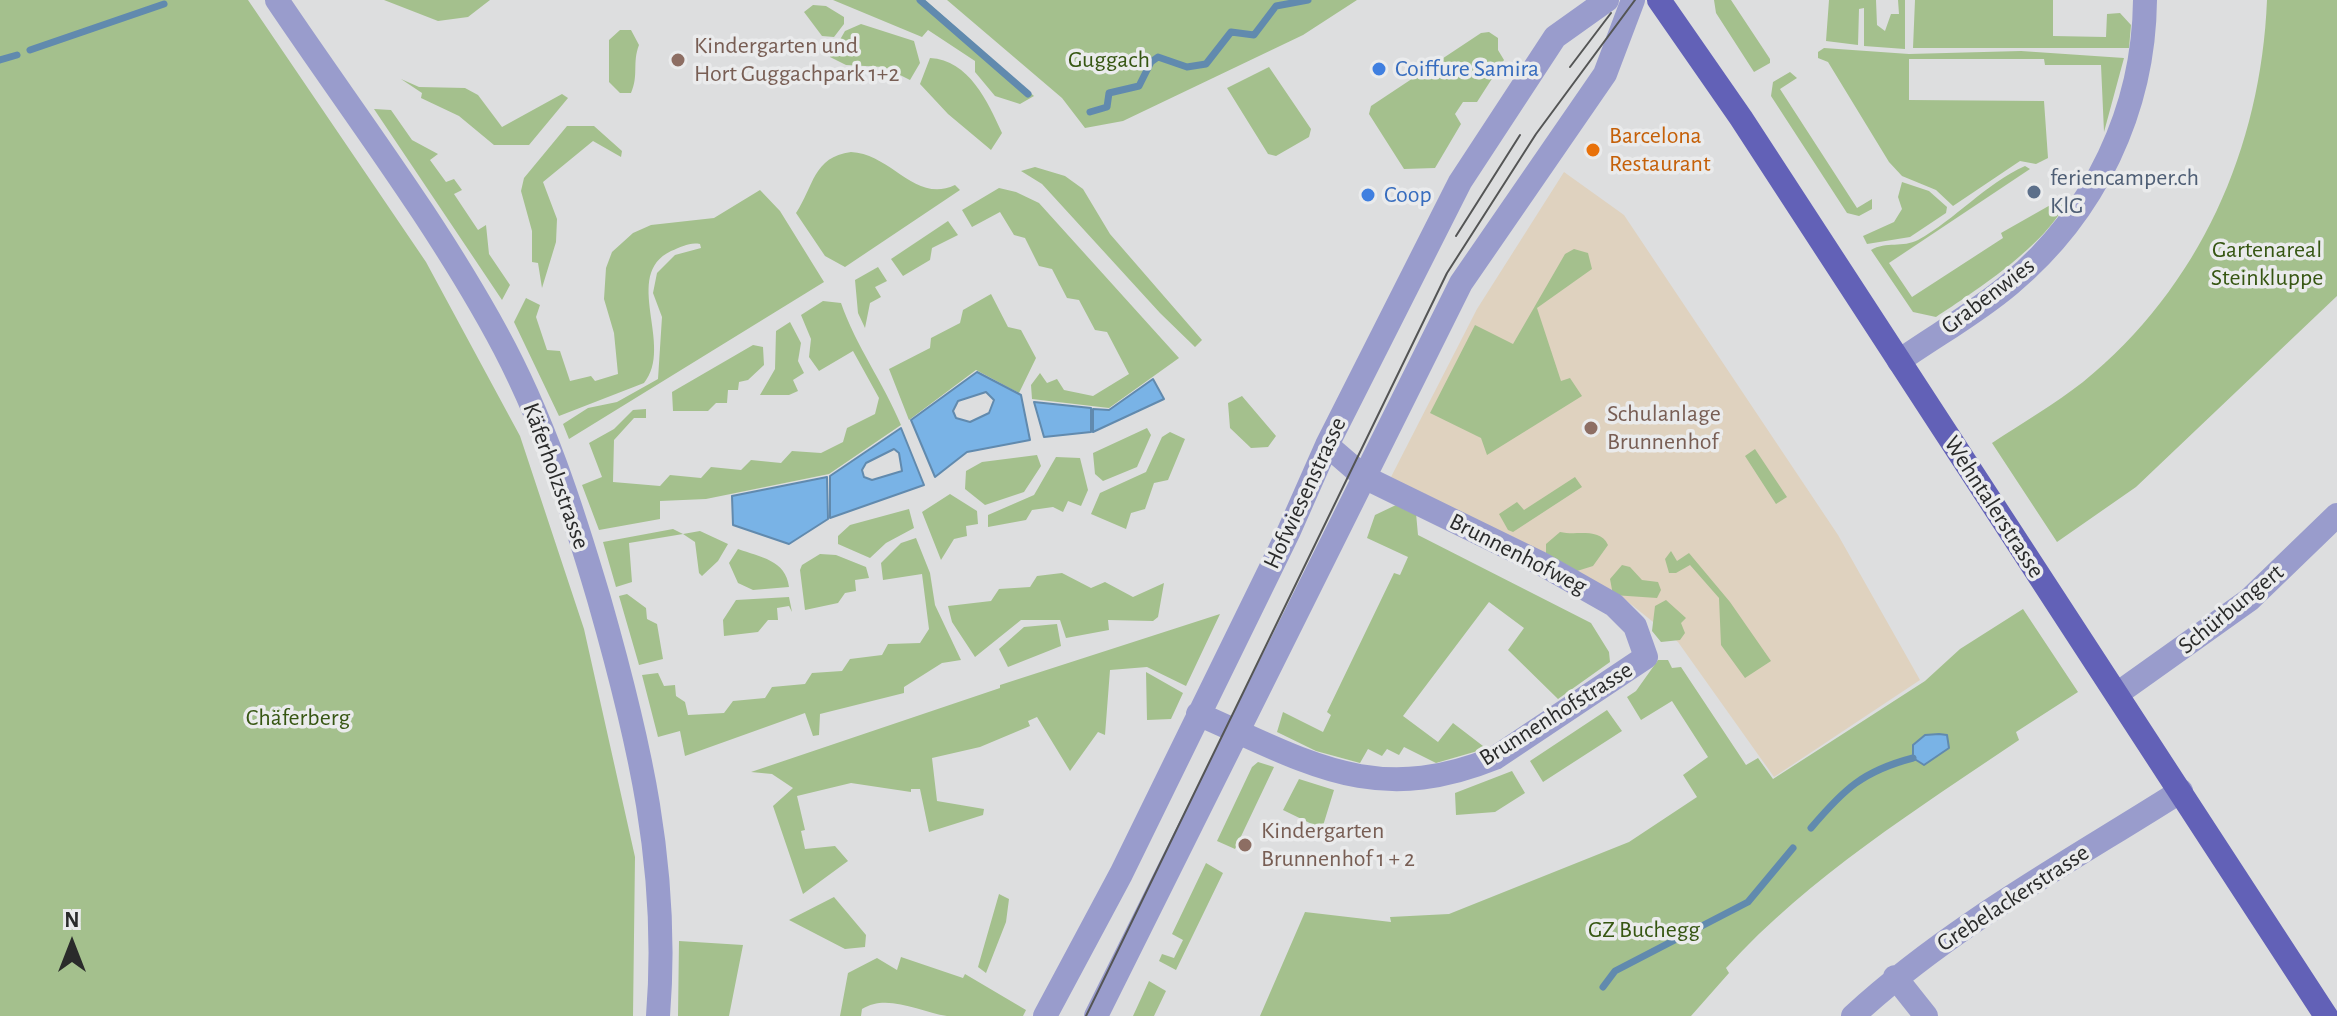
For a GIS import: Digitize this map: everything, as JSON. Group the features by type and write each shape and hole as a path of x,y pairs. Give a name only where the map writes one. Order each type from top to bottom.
{"main road":[{"name":"Wehntalerstrasse","path":"1659,0 1741,118 2326,1016"}],"street":[{"name":"Käferholzstrasse","path":"277,0 456,262 498,336 540,422 562,480 630,707 646,780 659,883 658,1016"},
{"name":"Hofwiesenstrasse","path":"1045,1016 1121,874 1289,531 1327,445 1460,182 1555,37 1607,0"},
{"name":"Hofwiesenstrasse","path":"1096,1016 1461,283 1605,74 1633,0"},
{"name":"Grabenwies","path":"1899,361 2009,285 2040,257 2092,190 2126,118 2136,82 2145,0"},
{"name":"Brunnenhofweg","path":"1327,445 1364,477 1540,563 1614,605 1635,626 1646,657"},
{"name":"Schürbungert","path":"2117,694 2249,600 2337,515"},
{"name":"Brunnenhofstrasse","path":"1198,714 1344,775 1416,781 1468,769 1509,750 1646,657"},
{"name":"Grebelackerstrasse","path":"1853,1016 1895,977 1960,929 2181,791"},
{"path":"1895,977 1926,1016"}],"shaded area":[{"name":"Schulanlage Brunnenhof","path":"1564,172 1624,215 1838,535 1920,680 1774,777 1678,642 1622,597 1391,477 1477,309"}],"green space":[{"name":"Chäferberg","path":"0,0 248,0 426,262 520,436 584,629 635,857 633,1016 0,1016"},
{"path":"384,0 490,0 468,17 438,21"},
{"path":"833,0 925,0 1034,96 1020,104 995,96 975,72 975,61 928,30 922,37"},
{"name":"Guggach","path":"947,0 1357,0 1303,35 1123,121 1085,128 1062,98"},
{"path":"1714,0 1731,0 1770,63 1754,72 1716,13"},
{"path":"1829,0 1876,0 1877,25 1885,31 1891,14 1899,14 1898,0 1905,0 1905,49 1864,46 1864,8 1859,9 1858,45 1826,41"},
{"path":"1915,0 2053,0 2053,36 2106,37 2107,14 2120,13 2131,25 2129,48 1913,48"},
{"name":"Gartenareal Steinkluppe","path":"2267,0 2337,0 2337,296 2136,487 2057,542 1992,443 2083,382 2124,344 2160,303 2191,258 2217,211 2237,161 2252,109 2262,55"},
{"path":"813,5 826,6 844,17 844,24 834,37 822,36 804,12"},
{"path":"861,24 914,41 920,63 910,80 884,67 846,65 830,57 845,31"},
{"path":"620,30 631,30 639,45 631,93 620,93 609,82 609,40"},
{"path":"1489,32 1498,38 1498,50 1504,60 1477,102 1463,102 1455,114 1461,124 1435,168 1404,169 1369,114 1371,106 1481,33"},
{"path":"1824,48 1909,54 2021,51 2124,58 2104,132 2101,65 2045,65 2044,59 1909,59 1909,100 2044,101 2048,158 2036,164 2020,161 1953,206 1936,190 1902,176 1889,162 1828,62 1818,58 1818,52"},
{"path":"930,58 956,66 983,96 1002,133 991,150 948,114 920,84"},
{"path":"1269,67 1311,129 1309,137 1276,156 1268,154 1227,88"},
{"path":"1790,72 1797,78 1780,89 1857,208 1872,199 1872,209 1859,216 1847,213 1771,96 1773,82"},
{"path":"401,79 419,87 465,88 478,95 502,127 562,94 568,98 529,145 494,145 459,116 421,98 422,93"},
{"path":"374,109 391,110 412,140 438,154 430,160 446,182 454,179 462,190 454,194 478,230 486,225 489,254 510,285 502,300"},
{"path":"567,126 594,126 622,151 621,157 593,141 543,182 557,219 556,242 542,288 538,263 532,262 532,231 521,191 524,178"},
{"path":"851,152 879,161 928,188 941,189 955,185 960,190 845,267 825,256 796,213 822,166 838,155"},
{"path":"2025,166 2030,169 1889,263 1912,297 2003,238 2001,233 2068,195 2048,229 2012,263 1936,317 1913,312 1871,250 1918,240 2010,173"},
{"path":"1035,167 1065,176 1083,189 1110,234 1202,340 1195,347 1042,184 1021,171"},
{"path":"1902,182 1929,191 1947,207 1946,213 1910,237 1867,244 1863,236 1894,222 1902,209 1898,197"},
{"path":"999,188 1039,203 1179,358 1109,408 1032,399 1031,385 1040,373 1047,383 1057,379 1064,390 1093,396 1129,374 1107,332 1095,330 1079,300 1067,298 1052,269 1039,266 1025,238 1014,235 1000,212 972,227 962,210"},
{"path":"760,190 780,211 824,282 569,439 563,424 588,408 617,402 658,379 662,317 653,293 657,273 675,255 701,248 700,244 689,244 671,251 657,262 650,277 654,350 652,368 644,383 559,416 514,322 526,298 540,305 536,317 547,350 560,351 570,381 591,376 595,381 618,374 614,333 604,299 606,268 612,252 633,233 651,225 714,218"},
{"path":"948,221 958,235 932,248 930,260 903,276 891,259"},
{"path":"1574,249 1588,253 1592,269 1537,308 1561,381 1570,378 1582,396 1487,455 1481,438 1430,413 1475,325 1513,344 1565,254"},
{"path":"878,267 887,281 875,287 881,297 870,303 865,328 858,313 855,280"},
{"path":"991,294 1008,327 1021,330 1036,358 1019,393 976,370 909,420 889,369 930,348 931,338 960,323 963,310"},
{"path":"823,301 841,303 901,425 829,474 706,499 660,501 660,519 599,530 582,485 602,477 589,443 614,429 633,410 646,409 646,418 634,418 614,440 613,482 660,486 670,475 701,478 711,467 741,470 751,460 781,463 792,451 821,453 843,442 847,428 875,414 879,398 853,351 819,371 809,357 811,339 801,315"},
{"path":"790,322 801,343 798,361 804,373 793,380 798,391 789,395 760,395 775,369 776,331"},
{"path":"753,345 763,347 764,365 748,380 739,382 738,390 728,390 727,403 716,403 708,411 673,411 672,392"},
{"path":"1242,396 1276,436 1268,447 1251,448 1230,428 1228,403"},
{"path":"1147,428 1151,435 1137,467 1103,481 1095,474 1093,453"},
{"path":"1170,432 1185,439 1168,480 1154,483 1145,509 1131,513 1126,529 1091,514 1100,493 1146,472 1162,437"},
{"path":"1755,449 1787,497 1776,504 1745,456"},
{"path":"1037,455 1041,466 1024,492 985,505 965,489 966,471 982,462"},
{"path":"1056,457 1080,458 1088,490 1081,506 1068,501 1063,512 1053,507 1032,510 1026,520 988,527 988,515 1034,495"},
{"path":"1575,477 1582,487 1513,532 1508,530 1499,514 1517,502 1524,510"},
{"path":"950,494 977,511 978,524 966,526 967,536 954,539 941,560 922,512"},
{"path":"1396,505 1416,513 1418,535 1591,623 1609,652 1610,662 1558,699 1508,650 1524,628 1489,602 1403,716 1438,742 1453,723 1483,746 1481,750 1436,763 1404,747 1399,755 1387,749 1382,756 1368,749 1360,763 1316,751 1277,732 1283,712 1323,732 1331,715 1327,712 1394,573 1400,575 1408,557 1367,538 1375,515"},
{"path":"909,509 914,528 886,543 870,558 838,544 838,536 850,525"},
{"path":"673,529 683,534 629,543 632,582 616,587 603,542"},
{"path":"700,531 728,544 718,561 702,576 695,542 683,534"},
{"path":"1560,532 1594,534 1608,545 1593,566 1577,571 1546,553 1546,544"},
{"path":"916,538 930,573 935,605 961,660 942,663 904,687 904,693 820,714 819,735 813,736 805,713 685,756 680,731 658,737 642,675 658,673 664,686 675,685 676,696 685,702 688,715 724,713 733,701 765,698 772,687 805,684 812,673 842,671 850,659 882,655 888,644 920,643 929,629 922,574 883,580 881,563 901,543"},
{"path":"738,549 777,565 787,578 789,587 753,590 738,583 729,563"},
{"path":"1671,551 1677,561 1689,553 1730,602 1771,661 1745,678 1721,645 1719,598 1690,565 1676,573 1669,573 1665,559"},
{"path":"820,554 836,555 866,567 869,578 855,580 856,591 845,593 838,603 805,610 800,570 802,565"},
{"path":"1622,565 1630,567 1642,580 1658,582 1661,590 1657,598 1613,595 1610,579"},
{"path":"1062,573 1091,588 1105,582 1133,597 1164,583 1158,617 1153,621 1108,620 1109,630 1066,638 1060,620 1021,620 975,657 952,622 948,606 991,601 999,589 1030,587 1037,576"},
{"path":"627,594 646,608 647,619 657,624 663,659 639,665 619,596"},
{"path":"789,597 792,612 789,606 777,608 778,620 768,620 758,632 724,636 723,620 736,600"},
{"path":"1666,600 1686,618 1681,623 1685,633 1680,640 1661,642 1652,631 1655,606"},
{"name":"GZ Buchegg","path":"2023,609 2078,692 2016,732 2019,740 1903,818 1793,903 1726,968 1729,973 1691,1016 1260,1016 1305,912 1391,922 1390,917 1449,914 1629,842 1697,797 1683,775 1708,757 1672,701 1641,720 1627,697 1636,691 1658,660 1668,660 1672,668 1681,667 1746,765 1758,758 1773,779 1925,681 1960,649"},
{"path":"1220,614 1186,686 1147,667 1110,670 1105,735 1098,732 1070,771 1037,717 1028,721 1030,726 980,747 932,758 937,801 984,809 983,815 929,832 920,789 911,789 911,792 851,783 797,796 805,830 801,831 805,849 835,846 848,861 803,894 773,806 793,788 772,774 751,772 1000,688 1000,685"},
{"path":"1057,624 1061,646 1008,667 999,649 1024,627"},
{"path":"1146,672 1183,693 1171,719 1147,720"},
{"path":"1607,710 1622,731 1543,782 1530,761"},
{"path":"1258,762 1274,767 1235,849 1217,841 1252,767"},
{"path":"1512,771 1525,793 1495,812 1456,815 1455,793"},
{"path":"1299,779 1334,790 1322,829 1283,810"},
{"path":"1206,863 1223,873 1176,970 1159,961 1162,954 1174,958 1183,940 1172,934"},
{"path":"999,894 1009,899 1006,922 986,973 978,967"},
{"path":"834,897 866,935 865,947 845,949 789,920"},
{"path":"679,941 743,945 729,1016 678,1016"},
{"path":"901,957 963,978 965,974 1026,1010 1023,1016 947,1016 882,1003 862,1009 861,1016 840,1016 848,973 877,958 897,970"},
{"path":"1149,981 1166,991 1154,1016 1133,1016"}],"water":[{"path":"977,372 1021,395 1030,440 967,452 935,477 911,420","holes":["986,392 994,400 989,413 970,422 956,418 953,411 958,401"]},
{"path":"1153,379 1164,399 1093,432 1093,409 1109,410"},
{"path":"1034,402 1091,408 1091,432 1044,437"},
{"path":"901,428 924,485 830,518 830,476","holes":["894,449 899,453 902,471 872,480 864,477 862,470 866,463"]},
{"path":"827,477 828,519 789,544 733,525 732,496"},
{"path":"1925,735 1947,735 1949,748 1924,765 1913,758 1913,745"}],"waterway":[{"path":"920,0 1028,94"},
{"path":"1090,112 1107,107 1109,93 1139,86 1151,62 1158,57 1187,67 1206,64 1231,32 1254,35 1276,6 1308,0"},
{"path":"30,50 164,4"},
{"path":"0,60 17,55"},
{"path":"1811,828 1856,783 1881,769 1913,758"},
{"path":"1603,987 1615,971 1748,902 1793,848"}],"tram line":[{"path":"1086,1016 1447,273 1536,134 1635,0"},
{"path":"1570,67 1611,13"},
{"path":"1456,236 1520,135"}],"place":[{"name":"Kindergarten und Hort Guggachpark 1+2","path":"678,60"},
{"name":"Coiffure Samira","path":"1379,69"},
{"name":"Barcelona Restaurant","path":"1593,150"},
{"name":"feriencamper.ch KlG","path":"2034,192"},
{"name":"Coop","path":"1368,195"},
{"name":"Schulanlage Brunnenhof","path":"1591,428"},
{"name":"Kindergarten Brunnenhof 1 + 2","path":"1245,845"}]}
